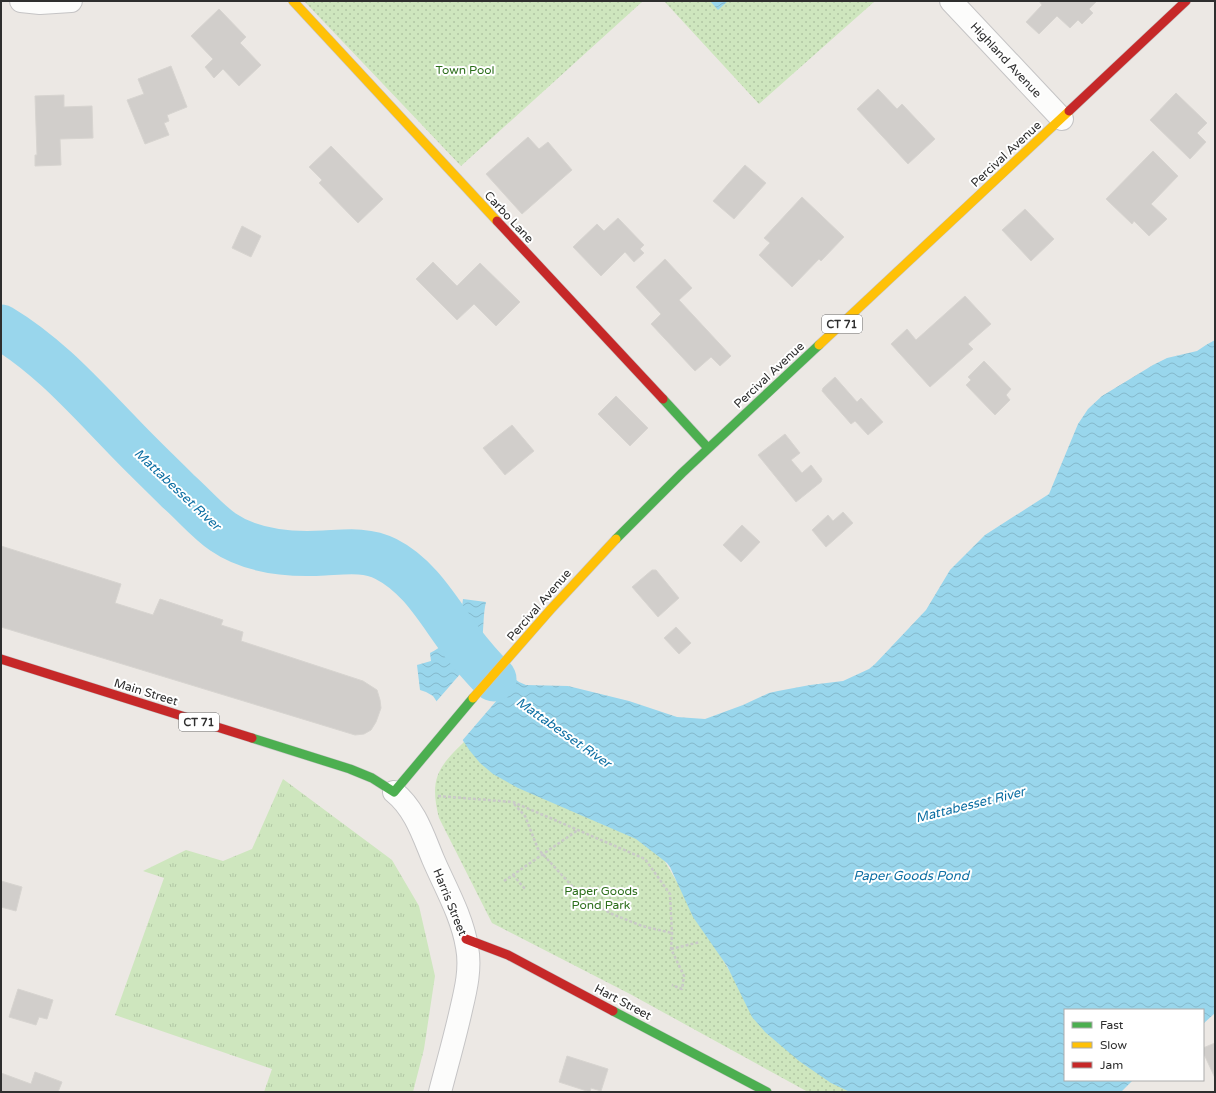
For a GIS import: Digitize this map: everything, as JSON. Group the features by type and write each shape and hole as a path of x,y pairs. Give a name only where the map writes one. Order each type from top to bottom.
{"main road":[{"name":"Carbo Lane","path":"293,1 708,448"},
{"name":"Percival Avenue","path":"394,792 508,658 610,544 708,448 1062,119 1186,1"},
{"name":"Main Street","path":"1,659 350,769 372,778 394,792"},
{"name":"Hart Street","path":"466,939 508,955 767,1092"}],"street":[{"path":"21,1 40,3 71,1"},
{"name":"Highland Avenue","path":"951,1 1062,119"},
{"name":"Harris Street","path":"394,792 405,802 415,818 458,916 466,939 469,965 465,992 456,1035 440,1092"}],"path":[{"path":"438,796 513,802 645,859 670,894 672,933 671,949 684,976 682,989 672,986"},
{"path":"513,802 525,816 538,849 582,897 612,914 642,926 672,933"},
{"path":"504,881 579,830"},
{"path":"513,875 526,890"},
{"path":"671,949 700,942"}],"green space":[{"name":"Town Pool","path":"304,1 643,1 461,166"},
{"path":"664,1 875,1 759,104"},
{"name":"Paper Goods Pond Park","path":"466,740 654,843 759,1021 863,1092 808,1092 630,994 492,923 439,818 436,804 435,793 438,774 456,749"},
{"path":"283,779 392,860 419,906 435,976 424,1049 413,1092 264,1092 272,1069 115,1015 164,878 143,871 186,850 223,861 252,849"}],"water":[{"path":"710,1 728,1 718,10"},
{"name":"Paper Goods Pond","path":"1215,340 1215,1013 1204,1023 1204,1009 1064,1009 1064,1081 1132,1081 1121,1092 850,1092 831,1083 799,1061 765,1032 752,1017 727,966 693,917 667,863 636,839 518,788 493,774 480,763 470,751 433,696 420,690 417,665 431,661 430,653 445,643 450,637 458,624 463,599 486,602 482,640 508,674 526,685 568,686 629,701 677,717 705,719 743,705 769,693 810,685 843,681 869,669 875,664 926,610 950,570 985,535 1049,494 1078,424 1088,409 1102,396 1167,358 1197,351"}],"pier":[{"path":"487,643 509,672 516,678 461,742 435,703"}],"building":[{"path":"1039,1 1097,1 1089,9 1093,13 1082,24 1078,20 1070,28 1057,16 1039,34 1026,22 1042,5"},
{"path":"219,9 246,37 240,43 261,65 239,86 223,69 214,78 205,67 213,59 191,36"},
{"path":"171,66 187,107 167,115 169,121 164,123 169,135 145,144 127,100 144,94 138,79"},
{"path":"878,89 897,109 902,104 935,139 908,164 857,109"},
{"path":"1176,93 1207,123 1197,133 1206,142 1190,159 1150,120"},
{"path":"64,95 64,107 92,106 93,138 60,139 61,165 35,166 35,155 37,155 35,96"},
{"path":"528,137 539,149 548,142 572,170 522,214 486,174"},
{"path":"331,146 383,199 358,223 319,183 322,180 309,167"},
{"path":"1153,151 1178,176 1151,204 1167,219 1149,236 1134,221 1132,224 1106,199"},
{"path":"745,165 766,183 734,219 713,201"},
{"path":"802,197 844,237 821,261 819,259 792,287 759,255 770,243 764,238"},
{"path":"1025,209 1054,239 1031,261 1002,230"},
{"path":"618,218 644,245 640,249 644,253 634,262 625,252 601,276 573,247 597,224 604,231"},
{"path":"242,226 261,236 251,257 232,248"},
{"path":"665,259 692,288 679,300 731,356 720,366 711,357 695,371 651,324 661,314 636,287"},
{"path":"433,262 457,286 480,263 520,302 496,326 474,304 457,320 416,279"},
{"path":"965,296 991,324 968,344 973,349 930,387 891,344 907,329 916,340"},
{"path":"984,361 1011,389 1006,395 1010,400 995,415 966,385 971,380 968,377"},
{"path":"835,377 857,402 861,398 883,422 868,435 855,421 851,424 822,391 823,388"},
{"path":"616,396 648,428 630,446 598,414"},
{"path":"512,425 534,451 505,475 483,448"},
{"path":"785,434 800,453 791,460 802,473 811,465 822,479 821,482 796,502 758,455"},
{"path":"843,512 853,523 826,547 812,530 828,515 833,521"},
{"path":"742,525 760,542 741,562 723,545"},
{"path":"1,546 121,584 115,603 153,615 160,599 223,620 221,625 243,632 241,641 363,681 377,690 381,708 376,722 371,730 364,734 355,735 1,627"},
{"path":"652,570 656,570 679,598 658,617 632,587"},
{"path":"676,627 691,643 679,654 664,638"},
{"path":"1,881 22,887 16,911 1,907"},
{"path":"18,989 53,1000 47,1019 39,1017 36,1025 9,1017"},
{"path":"1215,1043 1215,1078 1204,1054 1204,1048"},
{"path":"567,1056 608,1069 601,1091 591,1088 590,1092 559,1082"},
{"path":"35,1072 62,1082 58,1092 1,1092 1,1073 31,1084"}],"waterway":[{"name":"Mattabesset River","path":"1,327 18,338 50,363 178,491 211,523 223,532 246,544 271,551 284,553 364,552 386,559 398,566 419,585 465,646 494,679"}],"traffic: fast":[{"path":"616,539 682,473 819,345"},
{"path":"663,399 708,448"},
{"path":"252,738 350,769 372,778 394,792 473,698"},
{"path":"613,1011 767,1092"}],"traffic: slow":[{"path":"293,1 497,221"},
{"path":"819,345 1069,111"},
{"path":"473,698 551,609 616,539"}],"traffic: jam":[{"path":"1069,111 1186,1"},
{"path":"497,221 663,399"},
{"path":"1,659 252,738"},
{"path":"466,939 508,955 613,1011"}]}
